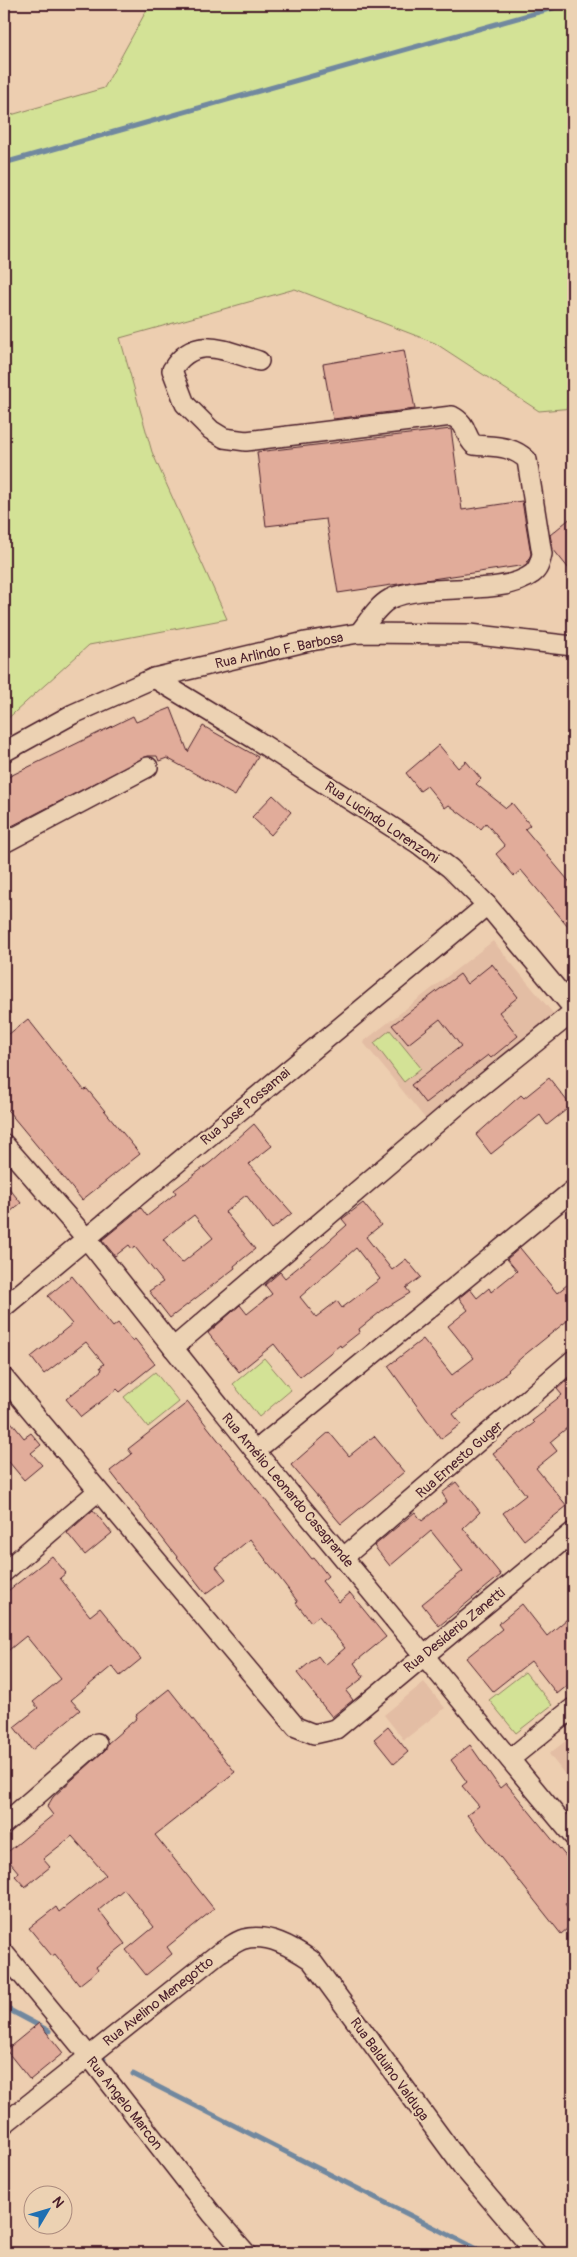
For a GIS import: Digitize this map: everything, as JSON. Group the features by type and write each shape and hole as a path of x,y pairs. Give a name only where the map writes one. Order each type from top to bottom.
{"street":[{"path":"259,361 209,346 192,349 179,359 172,370 186,404 211,430 224,438 246,441 452,416 460,420 466,427 470,442 474,445 510,448 520,452 527,460 542,554 539,566 533,573 522,580 497,585 404,594 389,599 380,606 359,633"},
{"name":"Rua Arlindo F. Barbosa","path":"4,752 73,714 154,678 305,642 359,633 470,634 573,646"},
{"name":"Rua Lucindo Lorenzoni","path":"154,678 253,738 418,843 450,868 487,905 573,1010"},
{"path":"4,843 148,767"},
{"name":"Rua José Possamai","path":"4,1307 487,905"},
{"path":"173,1348 465,1099 573,1010"},
{"name":"Rua Amélio Leonardo Casagrande","path":"4,1144 86,1238 255,1450 573,1836"},
{"path":"255,1450 573,1190"},
{"name":"Rua Ernesto Guger","path":"344,1557 573,1360"},
{"path":"4,1378 98,1491 4,1572"},
{"name":"Rua Desiderio Zanetti","path":"98,1491 296,1727 314,1734 336,1729 573,1532"},
{"path":"510,1759 573,1708"},
{"path":"4,1824 97,1743"},
{"name":"Rua Balduino Valduga","path":"219,1953 244,1939 268,1939 288,1944 311,1960 462,2166 536,2253"},
{"name":"Rua Angelo Marcon","path":"4,1953 88,2055 212,2214 246,2253"},
{"name":"Rua Avelino Menegotto","path":"4,2124 88,2055 219,1953"}],"shaded area":[{"path":"493,941 557,1018 428,1122 363,1042"},
{"path":"424,1682 445,1708 404,1740 384,1715"},
{"path":"573,1735 573,1785 549,1754"}],"green space":[{"path":"150,4 573,4 573,408 539,411 435,343 295,289 120,338 152,452 227,619 89,645 4,722 4,117 104,88"},
{"path":"390,1030 421,1068 404,1082 374,1043"},
{"path":"264,1358 291,1390 259,1417 233,1384"},
{"path":"155,1372 179,1402 148,1427 124,1397"},
{"path":"525,1672 552,1705 516,1733 489,1700"}],"building":[{"path":"404,350 415,409 333,419 323,364"},
{"path":"451,429 462,510 522,501 531,554 526,565 338,593 326,519 266,526 257,452"},
{"path":"573,516 573,574 553,549 550,535"},
{"path":"171,708 188,752 203,726 258,757 235,796 167,758 159,761 157,756 148,756 4,830 4,779 133,716 136,722"},
{"path":"439,745 458,768 466,761 481,779 476,784 506,808 512,803 530,825 525,829 573,886 573,932 521,870 514,876 496,854 505,846 486,823 481,829 449,805 445,808 427,786 420,791 406,773"},
{"path":"273,795 291,812 271,835 252,817"},
{"path":"492,964 518,997 499,1012 518,1036 491,1058 488,1055 425,1103 411,1085 461,1046 440,1019 408,1044 392,1025 460,974 467,984"},
{"path":"28,1019 84,1090 87,1089 140,1154 82,1200 4,1106 4,1038"},
{"path":"549,1078 571,1106 547,1125 540,1115 491,1154 476,1135 521,1095 524,1098"},
{"path":"254,1124 272,1146 249,1164 292,1213 272,1229 246,1195 225,1212 255,1249 234,1266 235,1268 170,1318 149,1291 163,1282 135,1247 132,1249 129,1245 115,1256 102,1240 141,1208 147,1216 176,1193 174,1190 211,1162","holes":["194,1215 213,1238 182,1263 163,1239"]},
{"path":"4,1182 21,1203 4,1217"},
{"path":"363,1203 381,1225 366,1237 392,1270 406,1259 421,1277 406,1288 410,1293 384,1309 359,1329 360,1332 341,1347 340,1345 300,1377 274,1344 239,1372 208,1333 240,1305 247,1314 272,1294 265,1285 280,1272 285,1278 312,1256 347,1225 342,1219","holes":["356,1248 380,1279 342,1308 337,1301 316,1317 300,1297"]},
{"path":"520,1248 557,1293 573,1280 573,1316 522,1357 492,1385 453,1414 461,1424 441,1439 388,1366 423,1339 452,1375 474,1358 448,1326 468,1310 459,1298 470,1289 477,1298 489,1288 491,1292 517,1271 507,1259"},
{"path":"72,1276 113,1327 118,1323 132,1341 135,1339 155,1364 120,1392 117,1389 81,1417 66,1399 102,1370 100,1367 104,1364 86,1342 44,1374 31,1357 72,1324 48,1296"},
{"path":"573,1375 573,1423 550,1442 557,1451 536,1468 567,1506 524,1540 503,1513 526,1495 493,1453 534,1423 532,1421 562,1395 557,1389"},
{"path":"188,1402 312,1559 314,1558 328,1576 322,1581 339,1602 350,1593 386,1637 354,1663 364,1677 346,1691 353,1700 332,1717 297,1673 318,1656 325,1665 345,1648 319,1616 311,1622 250,1539 216,1567 226,1579 206,1594 110,1471 132,1454 128,1449"},
{"path":"4,1413 24,1438 31,1433 41,1445 31,1453 42,1465 24,1480 4,1456"},
{"path":"329,1432 349,1456 374,1436 404,1472 341,1524 291,1465"},
{"path":"456,1482 480,1512 463,1528 501,1575 439,1626 422,1604 463,1571 431,1531 390,1566 374,1546 415,1512 422,1521 447,1501 442,1493"},
{"path":"93,1510 112,1533 85,1555 67,1533"},
{"path":"52,1556 66,1573 60,1578 90,1616 100,1608 141,1659 120,1676 112,1666 71,1700 80,1710 32,1750 14,1727 38,1708 33,1702 61,1679 26,1636 4,1654 4,1594"},
{"path":"522,1604 547,1636 573,1614 573,1681 557,1694 531,1661 493,1691 466,1658 502,1629 498,1624"},
{"path":"169,1689 235,1772 155,1835 214,1909 167,1947 172,1954 146,1975 126,1950 154,1927 124,1889 99,1910 125,1944 96,1967 98,1970 79,1985 55,1954 52,1956 29,1928 56,1907 59,1912 106,1875 72,1836 43,1859 50,1867 25,1887 15,1876 19,1873 4,1855 53,1815 47,1807 53,1797 104,1751 108,1743 137,1718 136,1715"},
{"path":"388,1727 408,1752 394,1764 374,1739"},
{"path":"470,1745 500,1788 506,1783 573,1865 573,1898 565,1904 573,1915 573,1924 561,1934 467,1815 479,1806 462,1786 467,1782 451,1760"},
{"path":"39,2023 63,2053 30,2080 6,2050"}],"waterway":[{"path":"4,163 567,4"},
{"path":"4,2007 49,2031"},
{"path":"133,2074 484,2253"}]}
